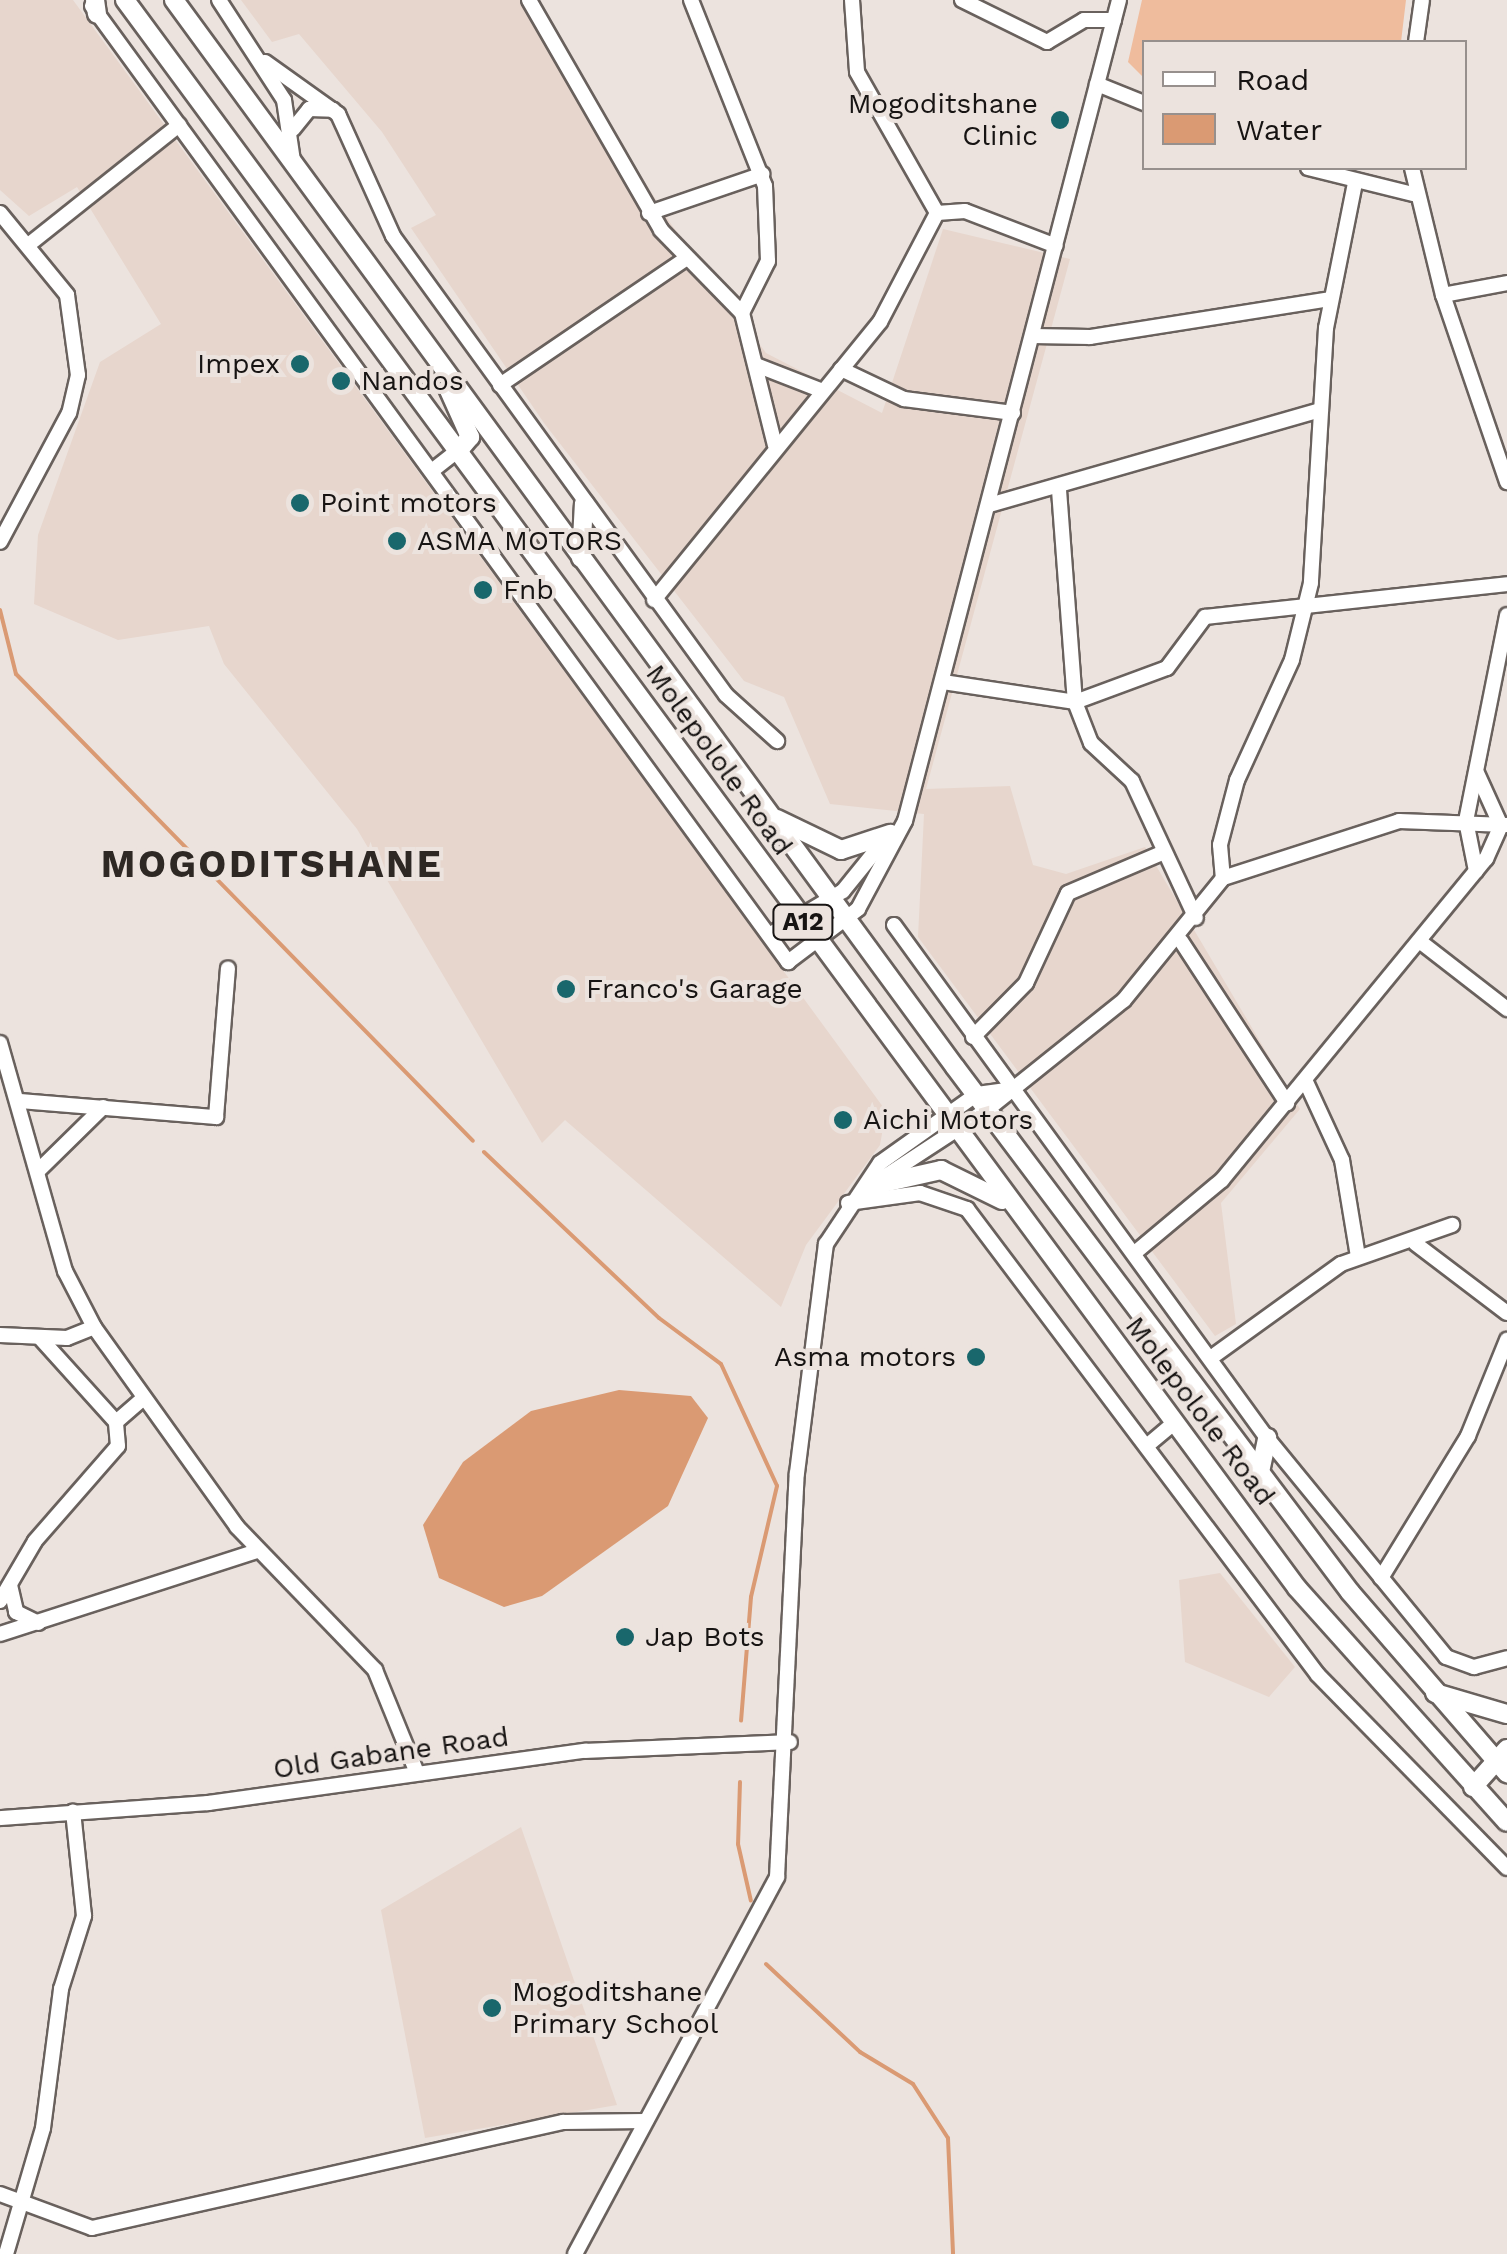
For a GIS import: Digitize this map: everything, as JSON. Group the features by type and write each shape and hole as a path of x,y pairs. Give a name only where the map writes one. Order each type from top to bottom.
{"main road":[{"name":"Molepolole Road","path":"126,0 460,450 1007,1203 1308,1601 1507,1822"},
{"name":"Molepolole Road","path":"174,0 846,921 1260,1472 1430,1690 1504,1766"},
{"path":"441,364 470,437 460,450"},
{"path":"581,558 584,503"},
{"path":"772,816 840,850 890,834"},
{"path":"858,1194 941,1170 1007,1203"},
{"path":"1260,1472 1268,1438"},
{"path":"1430,1690 1507,1714"},
{"path":"1473,1787 1504,1766"},
{"path":"1488,1802 1504,1766"}],"street":[{"path":"219,0 265,62 293,130 293,161"},
{"path":"528,0 650,213 742,314 775,445"},
{"path":"690,0 763,174 768,261 742,314"},
{"path":"852,0 858,72 937,213"},
{"path":"962,0 1047,42 1084,20 1114,20"},
{"path":"93,4 788,962 846,921 876,883 908,808 1119,0"},
{"path":"1416,40 1422,0"},
{"path":"265,62 333,110 392,236 726,695 778,741"},
{"path":"1097,84 1142,101"},
{"path":"293,130 309,109 333,110"},
{"path":"32,242 179,125"},
{"path":"1314,170 1413,194"},
{"path":"1412,170 1413,194 1443,295 1507,482"},
{"path":"650,213 763,174"},
{"path":"1223,878 1220,845 1237,780 1304,609 1329,299 1356,183"},
{"path":"937,213 966,211 1056,246"},
{"path":"0,213 32,242 67,294 77,387 0,542"},
{"path":"654,600 892,304 937,213"},
{"path":"500,385 687,258"},
{"path":"1443,295 1507,284"},
{"path":"1032,336 1090,336 1329,299"},
{"path":"756,365 820,390"},
{"path":"841,369 904,400 1013,413"},
{"path":"989,505 1059,490 1321,410"},
{"path":"433,470 460,450"},
{"path":"1059,490 1075,702 1091,743 1132,781 1196,918"},
{"path":"943,682 1075,702 1167,668 1206,617 1507,584"},
{"path":"1476,871 1466,820 1507,615"},
{"path":"1476,773 1504,825"},
{"path":"769,935 830,899 890,834 908,808"},
{"path":"575,2254 777,1877 790,1742 797,1473 814,1296 858,1194 943,1114 982,1102 1008,1088 1115,1007 1181,941 1223,878 1399,821 1466,820 1504,825"},
{"path":"1137,1251 1222,1180 1422,943 1476,871 1504,825"},
{"path":"973,1037 1026,983 1068,893 1164,852"},
{"path":"894,925 1008,1088 1137,1251 1268,1438 1446,1657 1474,1667 1507,1658"},
{"path":"1181,941 1288,1103"},
{"path":"1422,943 1507,1009"},
{"path":"20,1101 216,1117 228,968"},
{"path":"0,1043 20,1101 65,1271 94,1327 257,1551 375,1670 417,1773"},
{"path":"1306,1082 1342,1160 1358,1257"},
{"path":"858,1194 956,1130 982,1102"},
{"path":"39,1170 103,1106"},
{"path":"858,1194 920,1193 966,1209 1149,1444 1341,1702 1507,1868"},
{"path":"1212,1358 1358,1257 1416,1244 1452,1225"},
{"path":"1416,1244 1507,1313"},
{"path":"0,1335 40,1338 94,1327"},
{"path":"40,1338 116,1422"},
{"path":"1381,1578 1468,1436 1507,1340"},
{"path":"0,1601 46,1527 109,1463 116,1422 144,1398"},
{"path":"1149,1444 1174,1422"},
{"path":"0,1634 257,1551"},
{"path":"10,1585 16,1612 40,1623"},
{"name":"Old Gabane Road","path":"0,1818 586,1752 790,1742"},
{"path":"9,2251 84,1916 73,1812"},
{"path":"0,2194 92,2228 563,2122 646,2120"}],"shaded area":[{"path":"0,0 73,0 886,1111 880,1145 806,1245 781,1307 565,1120 542,1143 357,829 224,664 209,626 118,640 34,604 38,535 100,362 161,324 77,187 29,216 0,190"},
{"path":"241,0 532,0 671,224 766,353 882,413 943,229 1070,259 926,789 1010,786 1033,865 1066,874 1145,847 1300,1109 1221,1203 1236,1324 1215,1336 918,937 924,814 830,804 784,697 744,681 544,423 411,228 436,215 382,132 299,34 272,42"},
{"path":"1142,0 1406,0 1401,40 1142,40 1142,76 1128,62"},
{"path":"1220,1573 1295,1667 1269,1697 1185,1662 1179,1580"},
{"name":"Mogoditshane Primary School","path":"521,1827 617,2105 425,2138 381,1910"}],"water":[{"path":"619,1390 691,1396 708,1418 668,1506 542,1596 504,1607 439,1578 423,1525 463,1462 531,1411"}],"waterway":[{"path":"0,610 16,674 473,1141"},
{"path":"484,1152 659,1318 721,1364 777,1486 751,1597 741,1721"},
{"path":"740,1782 738,1844 751,1901"},
{"path":"766,1964 860,2052 913,2084 948,2138 953,2254"}],"place":[{"name":"Mogoditshane Clinic","path":"1060,120"},
{"name":"Impex","path":"300,364"},
{"name":"Nandos","path":"341,381"},
{"name":"Point motors","path":"300,503"},
{"name":"ASMA MOTORS","path":"397,541"},
{"name":"Fnb","path":"483,590"},
{"name":"Franco's Garage","path":"566,989"},
{"name":"Aichi Motors","path":"843,1120"},
{"name":"Asma motors","path":"976,1357"},
{"name":"Jap Bots","path":"625,1637"},
{"name":"Mogoditshane Primary School","path":"492,2008"}],"district":[{"name":"MOGODITSHANE","path":"272,865"}]}
